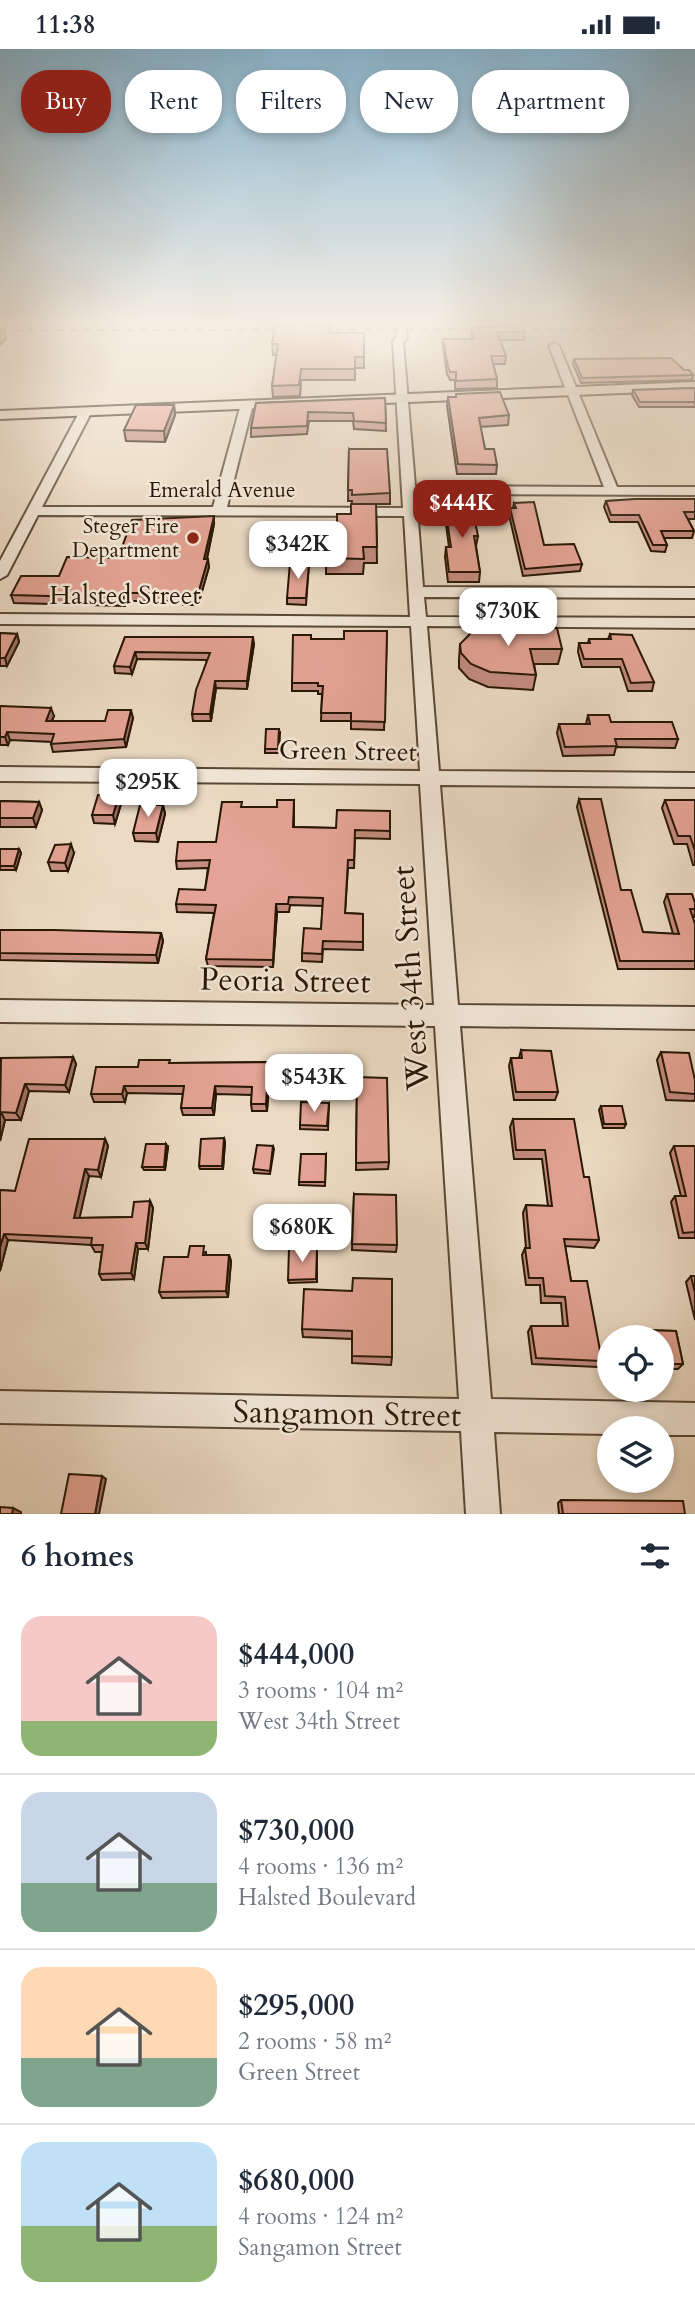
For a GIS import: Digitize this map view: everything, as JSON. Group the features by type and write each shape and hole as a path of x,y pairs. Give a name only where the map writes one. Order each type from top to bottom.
{"main road":[{"path":"0,415 448,394"}],"street":[{"path":"573,394 612,491"},
{"name":"West 34th Street","path":"402,396 483,1514"},
{"path":"219,512 247,404"},
{"path":"0,575 86,411"},
{"name":"Emerald Avenue","path":"33,511 219,512 612,491 695,491"},
{"path":"416,592 695,593"},
{"name":"Halsted Street","path":"0,618 419,622"},
{"path":"419,622 695,623"},
{"name":"Green Street","path":"0,774 695,780"},
{"name":"Peoria Street","path":"0,1011 695,1018"},
{"name":"Sangamon Street","path":"0,1407 695,1419"}],"building":[{"path":"456,394 501,394 509,415 479,418 485,449 494,449 497,465 458,464 448,397 456,397"},
{"path":"636,394 695,394 695,402 640,402"},
{"path":"385,398 386,423 354,421 353,413 308,412 307,426 251,428 256,403"},
{"path":"136,405 174,405 164,431 124,430"},
{"path":"349,449 387,449 390,493 352,495 352,490 348,490"},
{"path":"695,499 695,512 684,512 694,531 661,531 667,545 653,545 639,515 611,515 606,501"},
{"path":"534,502 544,545 574,544 582,564 525,569 510,508 516,508 514,503"},
{"path":"351,504 376,504 377,547 363,547 364,559 325,558 330,528 337,528 337,514 351,514"},
{"path":"445,507 472,507 478,536 474,536 480,572 449,572 446,547 451,547"},
{"path":"214,516 204,559 208,559 197,597 182,597 183,593 124,593 123,598 11,595 21,576 59,576 67,557 118,558 132,520"},
{"path":"290,563 309,564 306,598 287,598"},
{"path":"490,628 557,628 562,649 530,649 536,675 490,672 471,664 461,653 460,644 472,632"},
{"path":"344,631 387,631 385,722 351,721 351,713 321,713 323,686 318,686 318,683 292,683 293,635 311,635 311,639 344,639"},
{"path":"0,633 17,634 5,658 0,658"},
{"path":"610,634 632,635 654,682 631,683 622,659 584,659 579,643 590,643 589,639 611,639"},
{"path":"125,637 253,637 247,681 215,681 210,714 192,714 196,690 210,653 135,652 130,667 114,666"},
{"path":"0,706 51,708 46,721 105,721 108,710 131,710 124,739 51,744 54,734 7,732 5,737 0,737"},
{"path":"588,715 609,715 611,722 672,722 678,739 615,739 617,746 565,747 559,724 590,724"},
{"path":"266,729 279,729 278,749 265,749"},
{"path":"98,795 119,795 113,815 92,815"},
{"path":"579,799 601,799 621,890 631,890 643,932 679,934 667,894 692,894 695,909 690,909 695,924 695,961 620,961"},
{"path":"277,800 294,800 293,827 336,828 337,810 390,811 390,831 355,830 354,860 348,860 345,913 363,914 363,942 323,941 322,954 302,953 304,928 321,929 323,898 289,897 288,904 276,904 273,960 206,959 216,905 176,904 179,889 205,890 210,860 176,861 178,842 216,842 222,802 242,802 241,807 277,807"},
{"path":"665,800 695,800 695,851 690,836 678,836"},
{"path":"0,801 39,802 33,818 0,818"},
{"path":"140,805 163,805 156,833 133,833"},
{"path":"71,844 65,863 48,862 55,845"},
{"path":"0,849 19,849 14,866 0,866"},
{"path":"0,930 161,933 156,955 0,953"},
{"path":"521,1050 551,1051 558,1092 516,1092 511,1058 522,1058"},
{"path":"661,1052 689,1053 695,1094 670,1092"},
{"path":"73,1057 65,1085 25,1084 16,1113 1,1112 0,1116 1,1058"},
{"path":"139,1060 170,1060 169,1063 269,1062 266,1104 251,1104 252,1087 215,1086 212,1108 181,1108 184,1086 124,1086 122,1094 91,1094 96,1067 138,1067"},
{"path":"357,1077 387,1078 389,1162 356,1163"},
{"path":"301,1102 329,1103 327,1126 300,1125"},
{"path":"601,1106 622,1106 626,1124 604,1124"},
{"path":"513,1119 574,1119 584,1177 589,1177 599,1240 564,1239 571,1281 587,1281 597,1334 597,1361 536,1358 531,1326 568,1326 565,1297 545,1296 543,1278 529,1278 525,1248 530,1248 526,1205 552,1206 545,1150 516,1150"},
{"path":"224,1138 222,1166 199,1166 201,1139"},
{"path":"29,1139 105,1139 98,1170 85,1169 74,1218 132,1217 134,1202 150,1201 145,1243 136,1243 131,1273 99,1274 103,1245 91,1245 92,1238 4,1234 0,1247 0,1190 15,1191"},
{"path":"146,1144 166,1144 164,1167 142,1167"},
{"path":"257,1145 273,1146 270,1171 253,1169"},
{"path":"674,1146 695,1146 695,1232 683,1233 675,1196 686,1196"},
{"path":"301,1154 326,1154 325,1182 299,1182"},
{"path":"354,1194 396,1195 397,1245 352,1244"},
{"path":"190,1246 204,1246 203,1255 229,1255 226,1291 159,1292 164,1257 188,1257"},
{"path":"289,1249 317,1249 316,1279 288,1280"},
{"path":"691,1276 695,1276 695,1293"},
{"path":"353,1278 392,1279 392,1357 352,1356 352,1331 302,1329 304,1289 352,1291"},
{"path":"674,1331 676,1331 683,1364 674,1364"},
{"path":"69,1474 102,1476 95,1514 61,1514"},
{"path":"561,1500 683,1501 685,1514 563,1514"},
{"path":"0,1507 13,1508 12,1514 0,1514"}],"place":[{"name":"Steger Fire Department","path":"193,538"}]}
